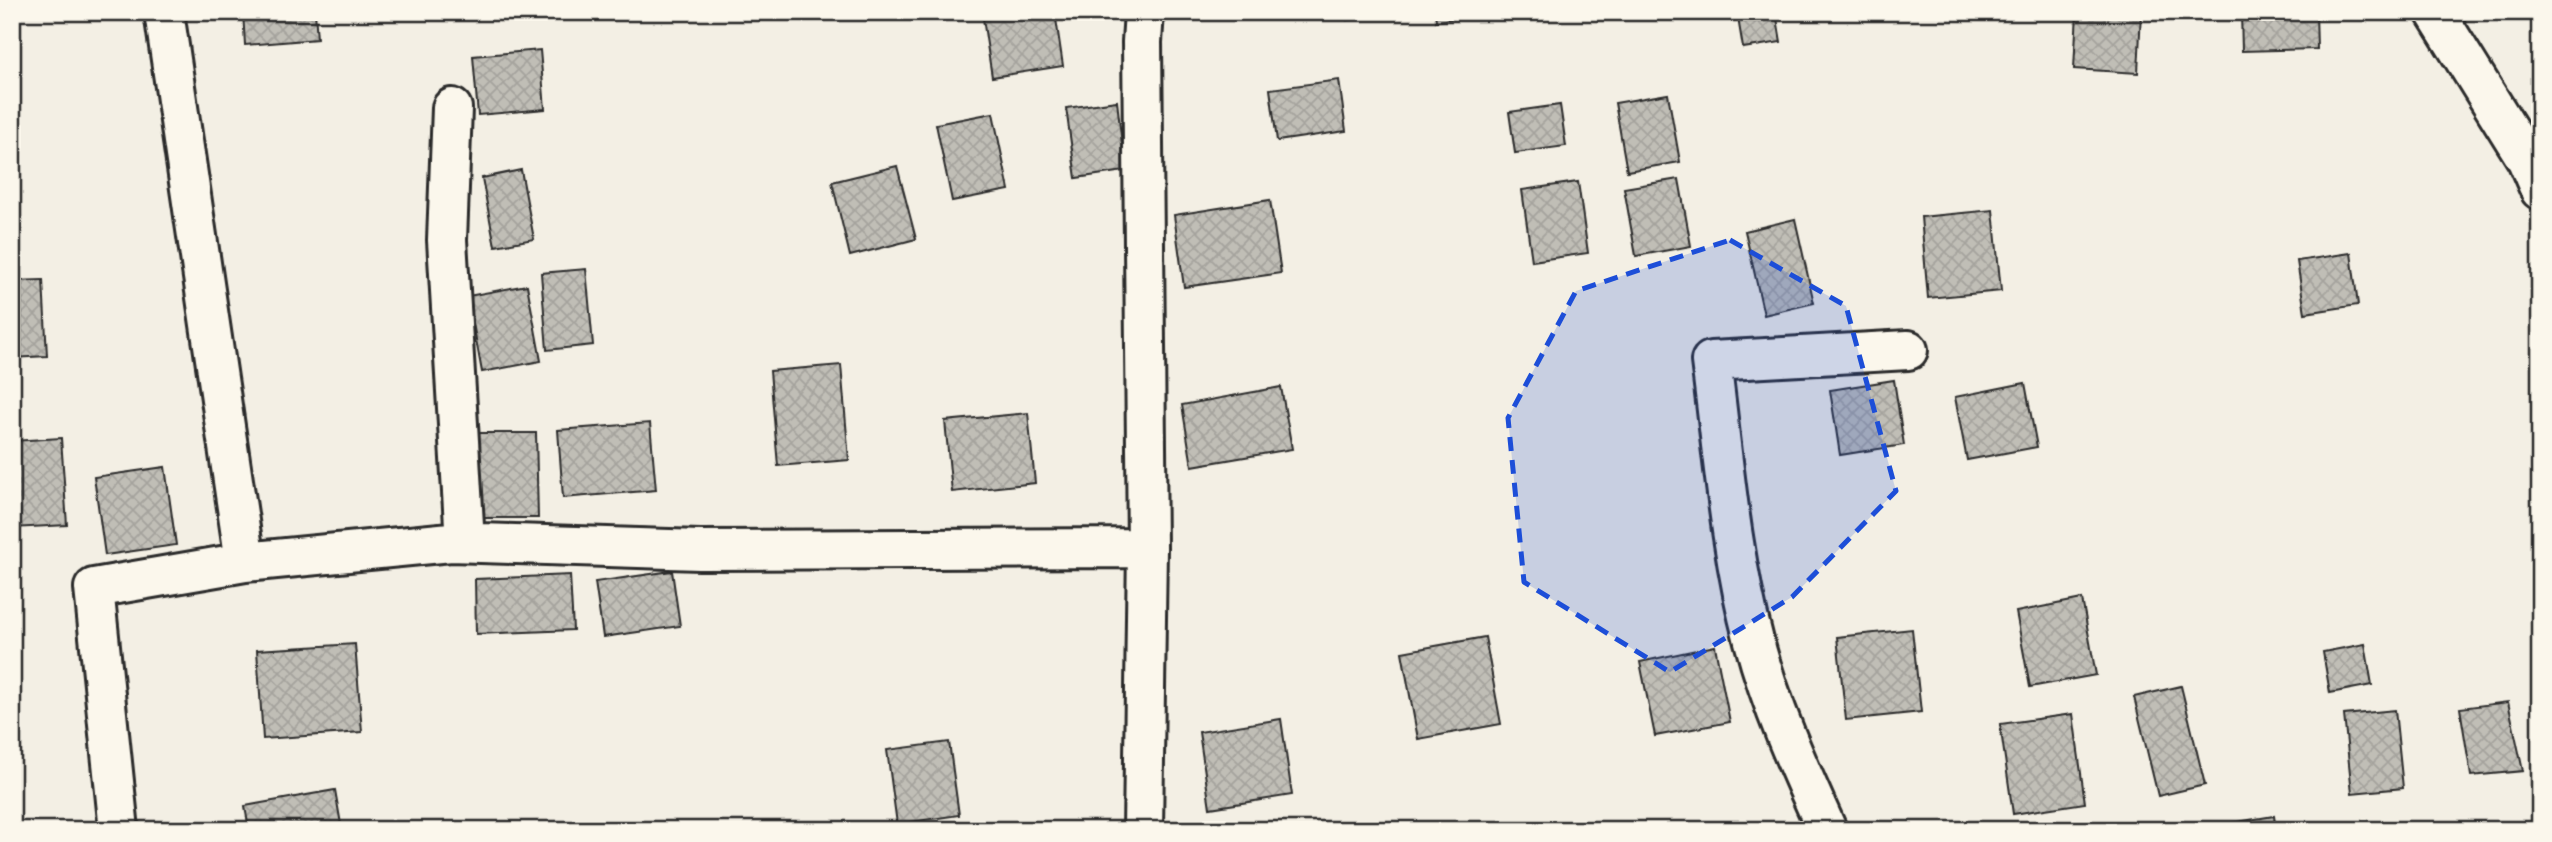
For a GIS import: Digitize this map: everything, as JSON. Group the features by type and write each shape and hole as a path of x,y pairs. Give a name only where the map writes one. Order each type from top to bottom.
{"street":[{"path":"164,12 245,562"},
{"path":"1143,830 1147,548 1142,55 1144,12"},
{"path":"2435,12 2527,160 2540,190"},
{"path":"452,108 447,240 465,542"},
{"path":"1826,830 1785,738 1754,641 1737,555 1711,361 1908,350"},
{"path":"119,830 94,588 245,562 465,542 700,550 1147,548"}],"highlighted area":[{"path":"1730,240 1846,306 1896,491 1792,597 1670,672 1524,582 1508,418 1576,291"}],"building":[{"path":"243,12 315,12 317,39 245,45"},
{"path":"982,12 1055,12 1063,66 992,77"},
{"path":"1346,12 1396,12 1347,20"},
{"path":"1435,12 1489,12 1489,15 1436,21"},
{"path":"1737,12 1776,12 1781,42 1743,48"},
{"path":"2077,12 2141,12 2138,73 2074,69"},
{"path":"2241,12 2316,12 2317,49 2242,51"},
{"path":"540,50 545,109 478,115 473,56"},
{"path":"1339,80 1346,131 1277,141 1270,89"},
{"path":"1668,94 1680,162 1627,171 1615,103"},
{"path":"1117,101 1125,171 1076,178 1066,108"},
{"path":"1560,105 1566,146 1515,153 1509,112"},
{"path":"993,113 1009,190 952,201 936,124"},
{"path":"897,166 916,239 850,256 832,182"},
{"path":"521,170 534,239 495,246 482,178"},
{"path":"1679,179 1691,246 1636,256 1624,188"},
{"path":"1578,182 1588,253 1532,261 1522,190"},
{"path":"1270,200 1281,273 1184,287 1174,215"},
{"path":"1993,210 2001,291 1928,298 1921,217"},
{"path":"1795,219 1814,303 1764,315 1745,231"},
{"path":"2351,253 2358,305 2305,313 2297,261"},
{"path":"586,269 593,345 547,350 541,273"},
{"path":"43,280 47,356 12,358 12,281"},
{"path":"527,285 541,361 482,372 468,296"},
{"path":"841,365 849,460 778,466 770,371"},
{"path":"1894,380 1904,445 1840,455 1830,390"},
{"path":"2025,383 2037,447 1967,460 1955,397"},
{"path":"1281,387 1292,449 1192,466 1182,405"},
{"path":"1028,413 1035,483 952,492 945,421"},
{"path":"650,423 656,490 563,498 558,430"},
{"path":"474,433 536,433 538,518 475,518"},
{"path":"61,438 67,525 12,528 12,441"},
{"path":"165,467 176,545 105,555 94,477"},
{"path":"672,571 680,626 603,637 595,582"},
{"path":"570,575 573,630 476,634 475,579"},
{"path":"2082,599 2096,675 2030,687 2016,612"},
{"path":"1912,629 1921,712 1846,720 1837,637"},
{"path":"1485,637 1501,724 1418,739 1402,652"},
{"path":"355,644 362,732 263,739 257,650"},
{"path":"2365,644 2372,685 2330,693 2323,652"},
{"path":"1715,646 1730,722 1655,736 1640,662"},
{"path":"2181,686 2205,785 2158,796 2134,697"},
{"path":"2508,702 2523,771 2471,776 2460,708"},
{"path":"2395,710 2403,788 2352,793 2344,715"},
{"path":"2073,714 2085,803 2013,814 2000,724"},
{"path":"1281,719 1292,795 1210,808 1199,732"},
{"path":"949,742 959,815 897,824 887,750"},
{"path":"335,790 342,830 249,830 245,806"},
{"path":"2274,816 2276,830 2212,830 2212,826"}]}
